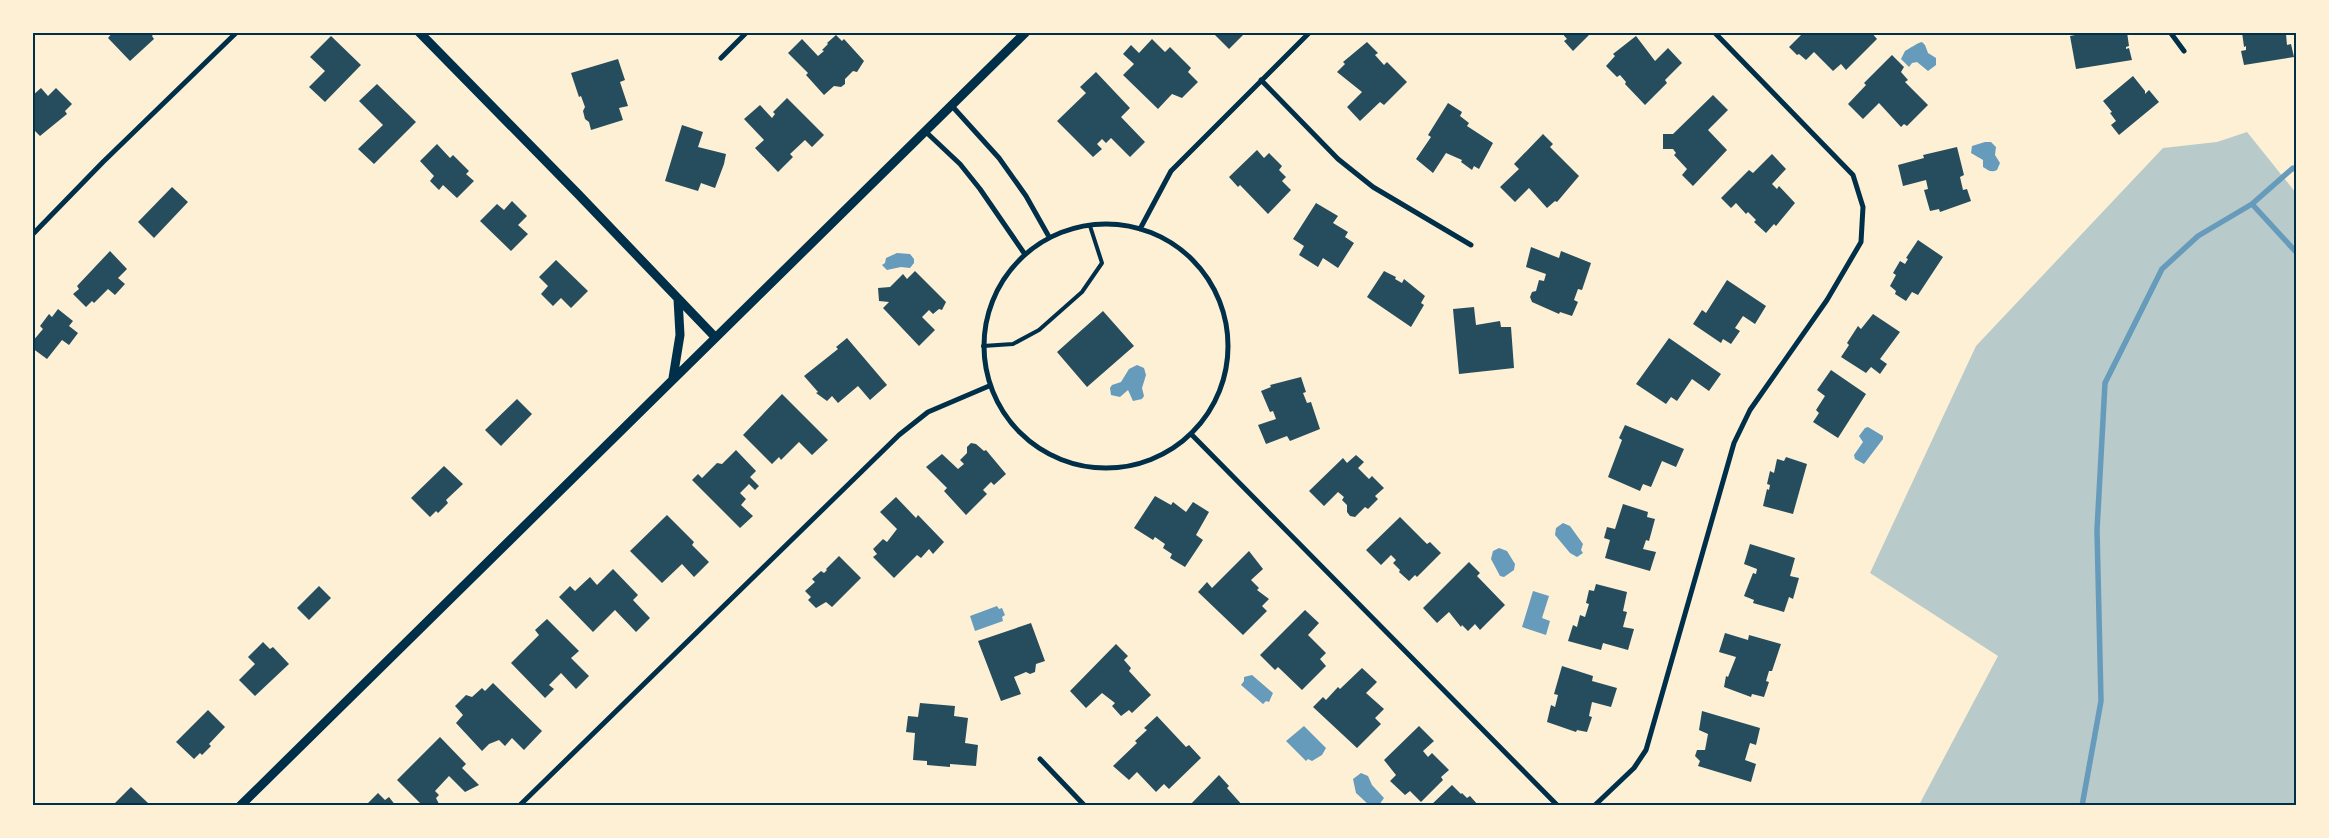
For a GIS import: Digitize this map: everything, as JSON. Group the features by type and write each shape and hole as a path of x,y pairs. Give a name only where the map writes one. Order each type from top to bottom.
{"street":[{"path":"32,235 103,162 237,32"},
{"path":"418,32 715,337"},
{"path":"721,58 747,32"},
{"path":"240,806 1026,32"},
{"path":"1140,230 1171,171 1310,32"},
{"path":"1594,806 1634,768 1646,750 1734,443 1750,410 1827,300 1861,242 1863,207 1853,175 1714,32"},
{"path":"2170,32 2184,51"},
{"path":"1261,80 1338,159 1373,187 1471,245"},
{"path":"952,106 999,158 1026,196 1048,235"},
{"path":"926,132 960,164 980,188 1024,252"},
{"path":"1100,224 1140,230 1161,237 1192,259 1208,279 1222,308 1229,342 1226,378 1216,404 1193,436 1153,458 1131,466 1091,465 1066,459 1043,449 1025,434 997,405 983,366 984,324 989,305 999,283 1024,252 1048,235 1100,224"},
{"path":"673,378 680,335 678,298"},
{"path":"520,806 899,435 928,412 989,386"},
{"path":"1193,436 1558,806"},
{"path":"1040,759 1085,806"}],"lane":[{"path":"983,346 1013,344 1039,330 1082,292 1102,263 1090,226"}],"shaded area":[{"path":"2247,132 2296,193 2296,805 1919,805 1998,656 1870,573 1976,346 2163,148 2217,142"}],"water":[{"path":"1922,42 1928,53 1936,58 1936,65 1928,71 1917,62 1912,63 1909,67 1901,59 1905,51"},
{"path":"1991,142 1996,147 1995,155 2000,163 1995,171 1990,171 1983,167 1983,160 1971,153 1972,146"},
{"path":"897,253 910,254 914,259 914,263 910,268 901,267 887,270 882,265 885,263 886,258"},
{"path":"1137,365 1144,368 1146,375 1142,388 1144,396 1142,399 1133,401 1128,390 1120,397 1111,395 1110,388 1112,385 1121,382 1129,369"},
{"path":"1868,427 1883,436 1883,439 1864,464 1855,459 1854,455 1863,442 1859,436"},
{"path":"1563,523 1570,526 1583,544 1581,550 1583,553 1577,557 1570,553 1555,535 1556,528"},
{"path":"1499,548 1507,551 1515,564 1514,570 1504,577 1500,576 1491,559 1493,551"},
{"path":"1533,591 1549,596 1542,618 1550,621 1546,635 1522,627"},
{"path":"997,606 999,609 1002,608 1005,615 1002,617 1003,621 975,631 970,616"},
{"path":"1252,675 1273,693 1269,702 1266,701 1263,704 1241,685 1244,677"},
{"path":"1304,726 1326,748 1322,755 1312,761 1308,759 1306,761 1286,741"},
{"path":"1361,773 1368,776 1372,785 1384,798 1379,805 1369,805 1356,793 1353,779"}],"building":[{"path":"113,32 155,32 152,36 154,39 130,61 108,38"},
{"path":"1212,32 1241,32 1243,35 1229,49"},
{"path":"1561,32 1592,32 1573,51 1564,41 1567,39"},
{"path":"1804,32 1871,32 1877,39 1846,70 1841,64 1833,71 1814,52 1806,60 1789,47"},
{"path":"2090,32 2127,32 2129,46 2126,49 2129,48 2132,60 2076,69 2070,36"},
{"path":"2242,32 2286,34 2287,45 2291,44 2294,57 2244,65 2241,51 2246,50 2246,46 2244,47"},
{"path":"836,35 842,41 844,39 864,61 857,72 853,71 845,79 845,84 841,87 834,86 824,95 806,75 808,73 788,53 802,39 818,56 824,51 822,50 827,43"},
{"path":"331,36 361,65 325,102 309,87 325,71 310,57"},
{"path":"1636,36 1655,61 1668,48 1682,63 1665,80 1667,83 1645,105 1625,84 1626,82 1620,75 1617,77 1606,66 1615,56 1613,54"},
{"path":"1152,39 1165,52 1170,47 1191,68 1188,72 1198,82 1182,98 1172,94 1158,109 1123,75 1134,64 1123,54 1131,45 1139,53"},
{"path":"1367,42 1378,53 1375,55 1384,65 1387,62 1407,82 1384,105 1380,102 1360,121 1347,107 1362,92 1337,72 1345,64 1343,62"},
{"path":"1892,55 1904,67 1901,72 1908,80 1905,82 1928,105 1907,126 1904,124 1901,127 1879,103 1863,119 1848,104 1866,85 1864,83"},
{"path":"618,59 625,80 620,82 628,106 619,108 623,120 591,130 589,122 585,119 583,111 585,107 581,96 579,97 571,73"},
{"path":"1096,72 1130,108 1121,117 1145,142 1130,157 1111,138 1106,143 1102,139 1097,144 1102,149 1093,157 1057,121 1086,93 1080,87"},
{"path":"2133,76 2145,91 2145,94 2149,90 2159,102 2119,135 2111,125 2116,121 2110,113 2112,112 2103,101"},
{"path":"377,84 416,122 374,164 358,149 383,125 359,101"},
{"path":"41,88 48,96 56,88 72,104 65,111 67,114 40,136 32,128 32,96"},
{"path":"1713,95 1728,110 1708,130 1727,150 1693,186 1682,175 1687,169 1674,155 1676,153 1673,149 1663,149 1663,134 1673,134"},
{"path":"787,98 824,135 812,147 805,140 790,154 793,157 778,172 755,148 764,140 744,119 760,105 772,118 775,114 773,112"},
{"path":"1448,103 1462,112 1460,116 1469,123 1467,126 1493,143 1479,169 1474,166 1472,170 1461,162 1462,160 1446,153 1433,173 1416,159 1431,137 1428,135"},
{"path":"682,125 703,132 698,147 726,154 715,188 701,183 698,191 665,181"},
{"path":"1543,134 1553,144 1550,147 1579,176 1557,202 1555,201 1547,208 1529,188 1515,202 1500,187 1519,169 1514,164"},
{"path":"437,144 450,158 453,155 469,171 466,174 474,181 457,198 443,185 439,190 430,181 434,176 420,161"},
{"path":"1957,147 1964,175 1960,177 1963,190 1967,189 1971,201 1940,212 1939,209 1930,211 1924,190 1928,189 1926,180 1903,186 1898,165 1924,158 1923,155"},
{"path":"1257,150 1264,158 1269,153 1282,166 1279,170 1286,177 1282,181 1291,190 1268,214 1240,185 1238,187 1229,177"},
{"path":"1772,154 1786,169 1772,184 1777,189 1779,186 1795,203 1776,226 1774,224 1766,233 1754,222 1756,220 1748,212 1746,214 1736,203 1731,208 1721,198 1749,170 1753,173"},
{"path":"172,187 188,202 154,238 138,222"},
{"path":"512,201 527,216 518,225 528,234 511,251 480,221 497,204 504,210"},
{"path":"1316,203 1338,216 1333,223 1348,232 1345,237 1354,243 1338,268 1323,258 1318,267 1299,255 1304,246 1293,239"},
{"path":"1918,240 1943,257 1918,295 1912,292 1906,301 1895,294 1896,291 1890,286 1896,275 1893,273 1900,261 1905,264 1908,259 1906,258"},
{"path":"1531,247 1559,258 1561,251 1591,263 1582,290 1578,289 1574,300 1578,302 1572,316 1560,312 1559,314 1532,302 1530,297 1532,292 1536,291 1539,280 1544,281 1546,274 1526,267"},
{"path":"110,251 127,269 118,278 125,284 115,295 108,289 94,303 92,301 86,307 73,294 79,289 77,286"},
{"path":"556,260 588,291 571,308 561,298 553,306 541,294 548,286 539,277"},
{"path":"915,271 946,302 942,310 939,309 933,314 929,310 922,317 935,330 919,346 883,308 889,302 879,301 878,288 890,287 903,274 907,279"},
{"path":"1384,271 1396,277 1395,279 1402,283 1404,279 1425,296 1421,303 1424,305 1411,327 1367,297"},
{"path":"1727,280 1766,306 1755,324 1743,316 1735,328 1740,331 1731,344 1723,339 1721,343 1693,324 1702,310 1706,313"},
{"path":"1474,307 1476,325 1500,321 1501,327 1511,327 1514,368 1459,374 1453,309"},
{"path":"58,309 73,321 69,326 78,333 69,345 62,340 47,359 32,348 32,342 43,329 40,326 49,314 52,317"},
{"path":"1103,311 1134,346 1087,387 1057,352"},
{"path":"1873,314 1900,332 1880,359 1887,364 1880,374 1871,367 1866,373 1841,357 1858,326 1861,329"},
{"path":"847,338 887,385 870,400 858,386 838,403 832,396 827,401 816,393 818,392 804,376 838,349 836,347"},
{"path":"1669,338 1721,374 1709,391 1692,379 1677,401 1671,397 1666,404 1636,384"},
{"path":"1831,370 1866,394 1838,438 1813,422 1819,413 1816,410 1825,396 1817,390"},
{"path":"1301,377 1306,392 1303,393 1307,403 1311,402 1320,429 1290,441 1287,436 1266,444 1258,425 1276,419 1273,411 1270,412 1261,391 1271,387 1270,385"},
{"path":"782,394 828,440 812,455 799,442 781,460 779,457 772,464 743,435"},
{"path":"517,399 532,414 501,446 485,430"},
{"path":"1625,425 1684,449 1676,467 1662,461 1651,487 1643,484 1640,491 1608,477 1622,440 1619,438"},
{"path":"971,443 976,444 984,451 986,450 1006,474 994,485 991,482 983,490 987,494 966,515 944,491 947,488 926,467 942,454 958,469 964,464 960,460 967,453 967,447"},
{"path":"736,450 756,471 750,477 759,486 755,490 749,484 740,493 746,499 741,505 753,516 740,528 692,480 698,474 702,478 717,463 722,464"},
{"path":"1356,455 1364,462 1358,468 1369,479 1372,476 1384,488 1375,496 1378,499 1368,509 1365,507 1355,517 1350,516 1347,512 1347,505 1342,500 1344,497 1338,492 1324,506 1309,491 1343,458 1347,463"},
{"path":"1786,457 1807,464 1793,514 1763,506 1767,489 1769,490 1770,485 1767,484 1770,471 1774,473 1777,459 1784,461"},
{"path":"444,466 463,484 446,500 448,503 438,513 436,511 430,517 411,498"},
{"path":"1155,496 1171,505 1173,502 1186,512 1193,502 1209,512 1196,535 1203,540 1185,567 1170,558 1172,554 1163,548 1165,544 1155,537 1153,540 1134,528"},
{"path":"896,497 916,518 918,515 944,542 933,554 929,549 921,558 917,555 894,578 873,557 877,554 873,549 883,539 887,542 897,529 880,512"},
{"path":"1623,504 1648,512 1647,517 1655,519 1649,541 1646,540 1643,549 1656,552 1650,571 1605,558 1610,540 1604,538 1607,527 1615,529"},
{"path":"667,515 694,542 692,545 709,562 694,577 682,564 662,583 630,551"},
{"path":"1400,517 1427,544 1430,542 1441,553 1417,577 1415,575 1409,581 1399,572 1400,570 1393,563 1396,560 1391,555 1381,565 1366,550"},
{"path":"1750,544 1795,558 1790,576 1799,578 1793,599 1789,597 1784,612 1753,603 1754,600 1744,596 1753,573 1756,574 1757,569 1744,564"},
{"path":"1249,551 1263,569 1251,580 1259,588 1257,590 1269,599 1262,606 1267,611 1243,635 1198,592 1207,582 1212,588"},
{"path":"839,556 861,578 832,607 826,602 816,608 808,600 811,597 805,591 815,582 812,579 821,571 824,573"},
{"path":"1469,562 1480,573 1477,576 1505,605 1480,630 1475,624 1468,631 1462,625 1461,627 1449,612 1437,623 1423,608"},
{"path":"613,569 638,595 633,600 650,618 636,632 615,610 593,632 559,597 570,586 575,591 590,577 597,585"},
{"path":"1596,584 1627,592 1623,611 1627,612 1623,627 1634,629 1628,650 1603,643 1601,650 1568,641 1573,625 1577,627 1580,615 1585,617 1589,604 1586,603 1589,590 1594,591"},
{"path":"319,586 331,598 309,620 297,608"},
{"path":"1305,610 1319,623 1308,635 1326,653 1320,659 1326,666 1302,690 1278,667 1275,670 1260,655"},
{"path":"547,619 579,651 571,658 589,676 576,689 561,673 549,685 554,689 545,698 511,663 539,635 535,630"},
{"path":"1031,623 1045,661 1036,664 1035,672 1030,674 1026,672 1014,677 1021,694 1001,701 978,641"},
{"path":"1725,633 1748,640 1749,635 1781,644 1772,671 1769,671 1766,681 1769,682 1764,697 1752,694 1751,697 1724,687 1726,676 1728,677 1736,657 1719,652"},
{"path":"263,642 270,649 273,647 289,664 255,696 239,680 255,664 248,657"},
{"path":"1116,644 1128,656 1124,660 1131,668 1129,671 1151,695 1132,713 1129,710 1121,716 1112,706 1115,703 1102,693 1086,708 1070,691"},
{"path":"1562,666 1593,676 1592,681 1617,688 1611,707 1592,702 1589,716 1592,717 1587,732 1577,730 1576,732 1547,722 1551,705 1555,707 1558,695 1554,694"},
{"path":"1362,668 1377,682 1366,693 1384,709 1375,718 1381,724 1357,748 1313,707 1323,697 1326,700 1338,687 1340,689"},
{"path":"493,683 542,731 524,750 512,738 505,746 499,740 489,744 482,751 456,723 463,715 455,706 466,695 472,697 482,688 485,691"},
{"path":"920,703 955,706 954,716 968,718 965,743 978,745 976,766 950,764 950,767 927,765 927,761 913,760 915,733 906,732 908,716 918,717"},
{"path":"208,710 225,727 209,744 211,746 202,755 200,753 194,759 176,742"},
{"path":"1702,711 1760,728 1756,745 1750,743 1745,760 1756,764 1751,782 1698,766 1700,761 1695,756 1697,750 1705,750 1708,734 1699,730"},
{"path":"1157,716 1186,747 1189,745 1201,758 1169,789 1164,784 1156,792 1137,772 1129,780 1113,766 1137,743 1135,741 1147,730 1144,728"},
{"path":"1419,726 1434,741 1423,751 1428,757 1432,753 1449,770 1441,777 1443,780 1421,802 1410,791 1405,795 1390,781 1396,775 1384,760"},
{"path":"440,737 466,764 462,768 479,785 465,792 449,776 435,791 439,795 436,798 440,806 423,806 397,780"},
{"path":"1219,775 1229,786 1227,788 1243,806 1189,806"},
{"path":"1452,785 1467,798 1470,796 1479,806 1430,806"},
{"path":"131,787 148,803 146,806 112,806"},
{"path":"378,793 385,800 389,797 396,806 365,806"}],"waterway":[{"path":"2252,204 2293,168 2296,170"},
{"path":"2082,806 2101,701 2097,530 2105,383 2162,269 2198,236 2252,204 2296,252"}]}
